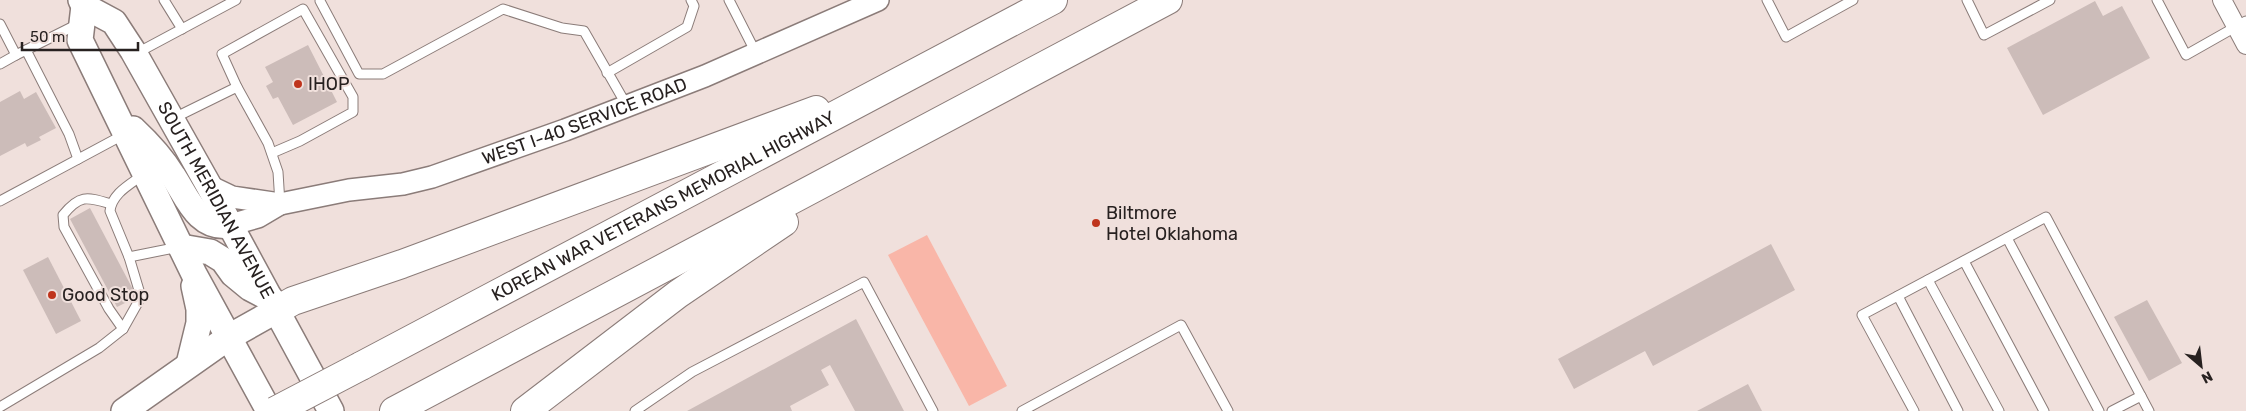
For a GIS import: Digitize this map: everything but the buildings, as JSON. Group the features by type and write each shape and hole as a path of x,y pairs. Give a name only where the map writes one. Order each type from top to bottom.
{"highway":[{"name":"KOREAN WAR VETERANS MEMORIAL HIGHWAY","path":"275,411 1053,0"},
{"path":"394,411 904,142 1168,0"},
{"path":"274,304 293,301 402,264 745,135 903,80"},
{"path":"525,411 678,294 904,142"}],"main road":[{"name":"SOUTH MERIDIAN AVENUE","path":"87,7 114,22 135,54 274,304 331,411"},
{"path":"87,7 80,40 123,124 194,274 268,411"},
{"path":"123,124 148,143 173,175 192,207 200,216 214,224 230,225"},
{"path":"124,411 274,304 245,285 233,274 223,260 210,252 181,247"},
{"path":"190,364 199,323 198,303 194,290 194,274"}],"street":[{"name":"WEST I-40 SERVICE ROAD","path":"230,225 258,216 280,204 349,190 403,184 432,177 627,106 757,54 878,0"},
{"path":"2222,0 2241,24 2246,44"},
{"name":"WEST I-40 SERVICE ROAD","path":"209,186 232,197 280,204"}],"lane":[{"path":"164,0 182,29"},
{"path":"135,54 236,0"},
{"path":"321,0 360,74 383,74 502,9 562,28 584,31 627,106"},
{"path":"607,72 687,27 694,6 691,0"},
{"path":"729,0 757,54"},
{"path":"1767,0 1786,37 1853,0"},
{"path":"1967,0 1984,35 2050,0"},
{"path":"2157,0 2186,55 2241,24"},
{"path":"272,153 300,142 353,112 353,97 302,4 222,54 237,87 268,142 278,172 280,204"},
{"path":"0,64 26,50 87,7"},
{"path":"0,24 16,55"},
{"path":"26,50 69,134 78,159"},
{"path":"171,119 237,87"},
{"path":"0,200 78,159 123,124"},
{"path":"0,407 100,348 123,329 141,297 129,257 110,211 111,204 116,195 146,172"},
{"path":"111,204 88,197 73,202 63,214 64,227 123,329"},
{"path":"1914,411 1862,315 2046,217 2149,411"},
{"path":"2007,238 2099,411"},
{"path":"129,257 181,247"},
{"path":"1964,261 2044,411"},
{"path":"1928,280 1999,411"},
{"path":"635,411 692,372 864,282 933,411"},
{"path":"1898,296 1958,411"},
{"path":"1022,411 1181,325 1228,411"},
{"path":"2112,411 2141,396"}],"shaded area":[{"path":"927,235 1007,386 969,406 888,255"}],"place":[{"name":"IHOP","path":"298,84"},
{"name":"Biltmore Hotel Oklahoma","path":"1096,223"},
{"name":"Good Stop","path":"52,295"}]}
